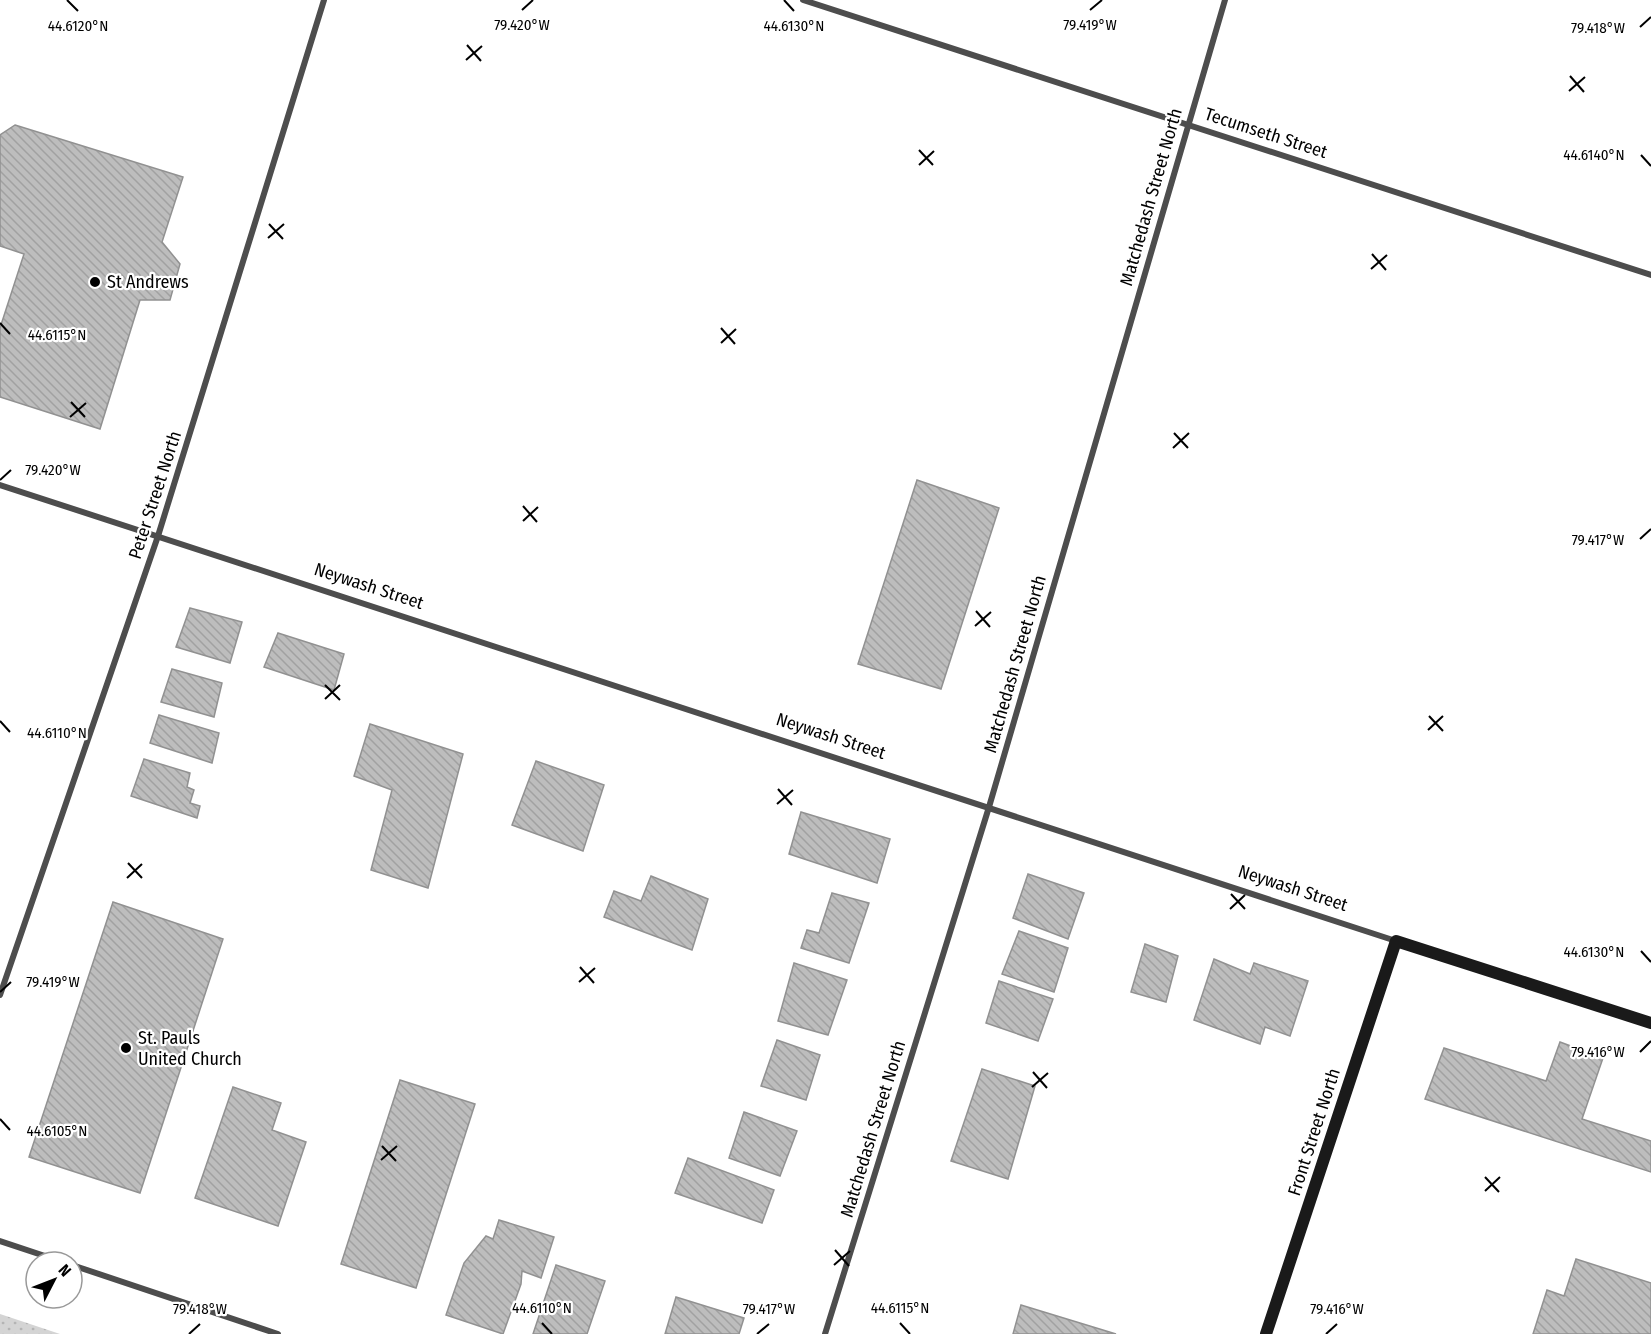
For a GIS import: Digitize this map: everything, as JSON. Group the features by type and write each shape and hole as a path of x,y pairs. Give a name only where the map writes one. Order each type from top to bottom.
{"main road":[{"name":"Neywash Street","path":"1396,941 1651,1023"},
{"name":"Front Street North","path":"1266,1334 1396,941"}],"street":[{"name":"Peter Street North","path":"0,995 158,536 324,0"},
{"name":"Tecumseth Street","path":"802,0 1651,275"},
{"name":"Matchedash Street North","path":"825,1334 989,807 1226,0"},
{"name":"Neywash Street","path":"0,485 1396,941"},
{"path":"0,1241 27,1250"},
{"path":"84,1269 278,1334"}],"shaded area":[{"path":"0,1314 60,1334 0,1334"}],"building":[{"name":"St Andrews","path":"15,125 183,177 162,242 180,264 170,300 140,300 100,429 0,397 0,328 24,254 0,246 0,135"},
{"path":"917,480 999,508 941,689 858,664"},
{"path":"190,608 242,622 230,663 176,647"},
{"path":"278,633 344,654 334,690 264,667"},
{"path":"172,669 222,683 214,717 161,702"},
{"path":"159,715 219,733 212,763 150,743"},
{"path":"370,724 463,754 428,888 371,870 392,790 354,776"},
{"path":"144,759 190,773 187,787 194,790 190,803 200,806 197,818 131,796"},
{"path":"536,761 604,785 583,851 512,825"},
{"path":"801,812 890,839 877,883 789,854"},
{"path":"1028,874 1084,893 1068,939 1013,918"},
{"path":"651,876 708,899 692,950 604,917 614,891 641,901"},
{"path":"832,893 869,903 849,963 801,948 807,930 819,933"},
{"name":"St. Pauls United Church","path":"113,902 223,939 140,1193 29,1157"},
{"path":"1019,931 1068,948 1054,992 1002,974"},
{"path":"1145,944 1178,956 1166,1002 1131,992"},
{"path":"1214,959 1250,974 1254,963 1308,981 1290,1036 1265,1027 1260,1044 1194,1020"},
{"path":"794,963 847,980 828,1035 778,1021"},
{"path":"999,981 1053,999 1038,1041 986,1023"},
{"path":"777,1040 820,1055 806,1100 761,1086"},
{"path":"1560,1042 1603,1058 1582,1119 1651,1141 1651,1172 1425,1099 1444,1048 1546,1081"},
{"path":"982,1069 1035,1086 1008,1179 951,1161"},
{"path":"400,1080 475,1104 416,1288 341,1264"},
{"path":"233,1087 281,1103 272,1130 306,1142 278,1226 195,1198"},
{"path":"744,1112 797,1131 780,1176 729,1158"},
{"path":"688,1158 774,1190 762,1223 675,1193"},
{"path":"499,1220 554,1237 541,1278 522,1271 521,1284 503,1334 446,1315 464,1263 486,1236 493,1239"},
{"path":"1576,1259 1651,1283 1651,1334 1533,1334 1547,1290 1564,1296"},
{"path":"556,1265 605,1281 587,1334 533,1334"},
{"path":"676,1297 744,1318 739,1334 665,1334"},
{"path":"1021,1305 1116,1334 1013,1334"}],"place":[{"name":"St Andrews","path":"95,282"},
{"name":"St. Pauls United Church","path":"126,1048"}]}
